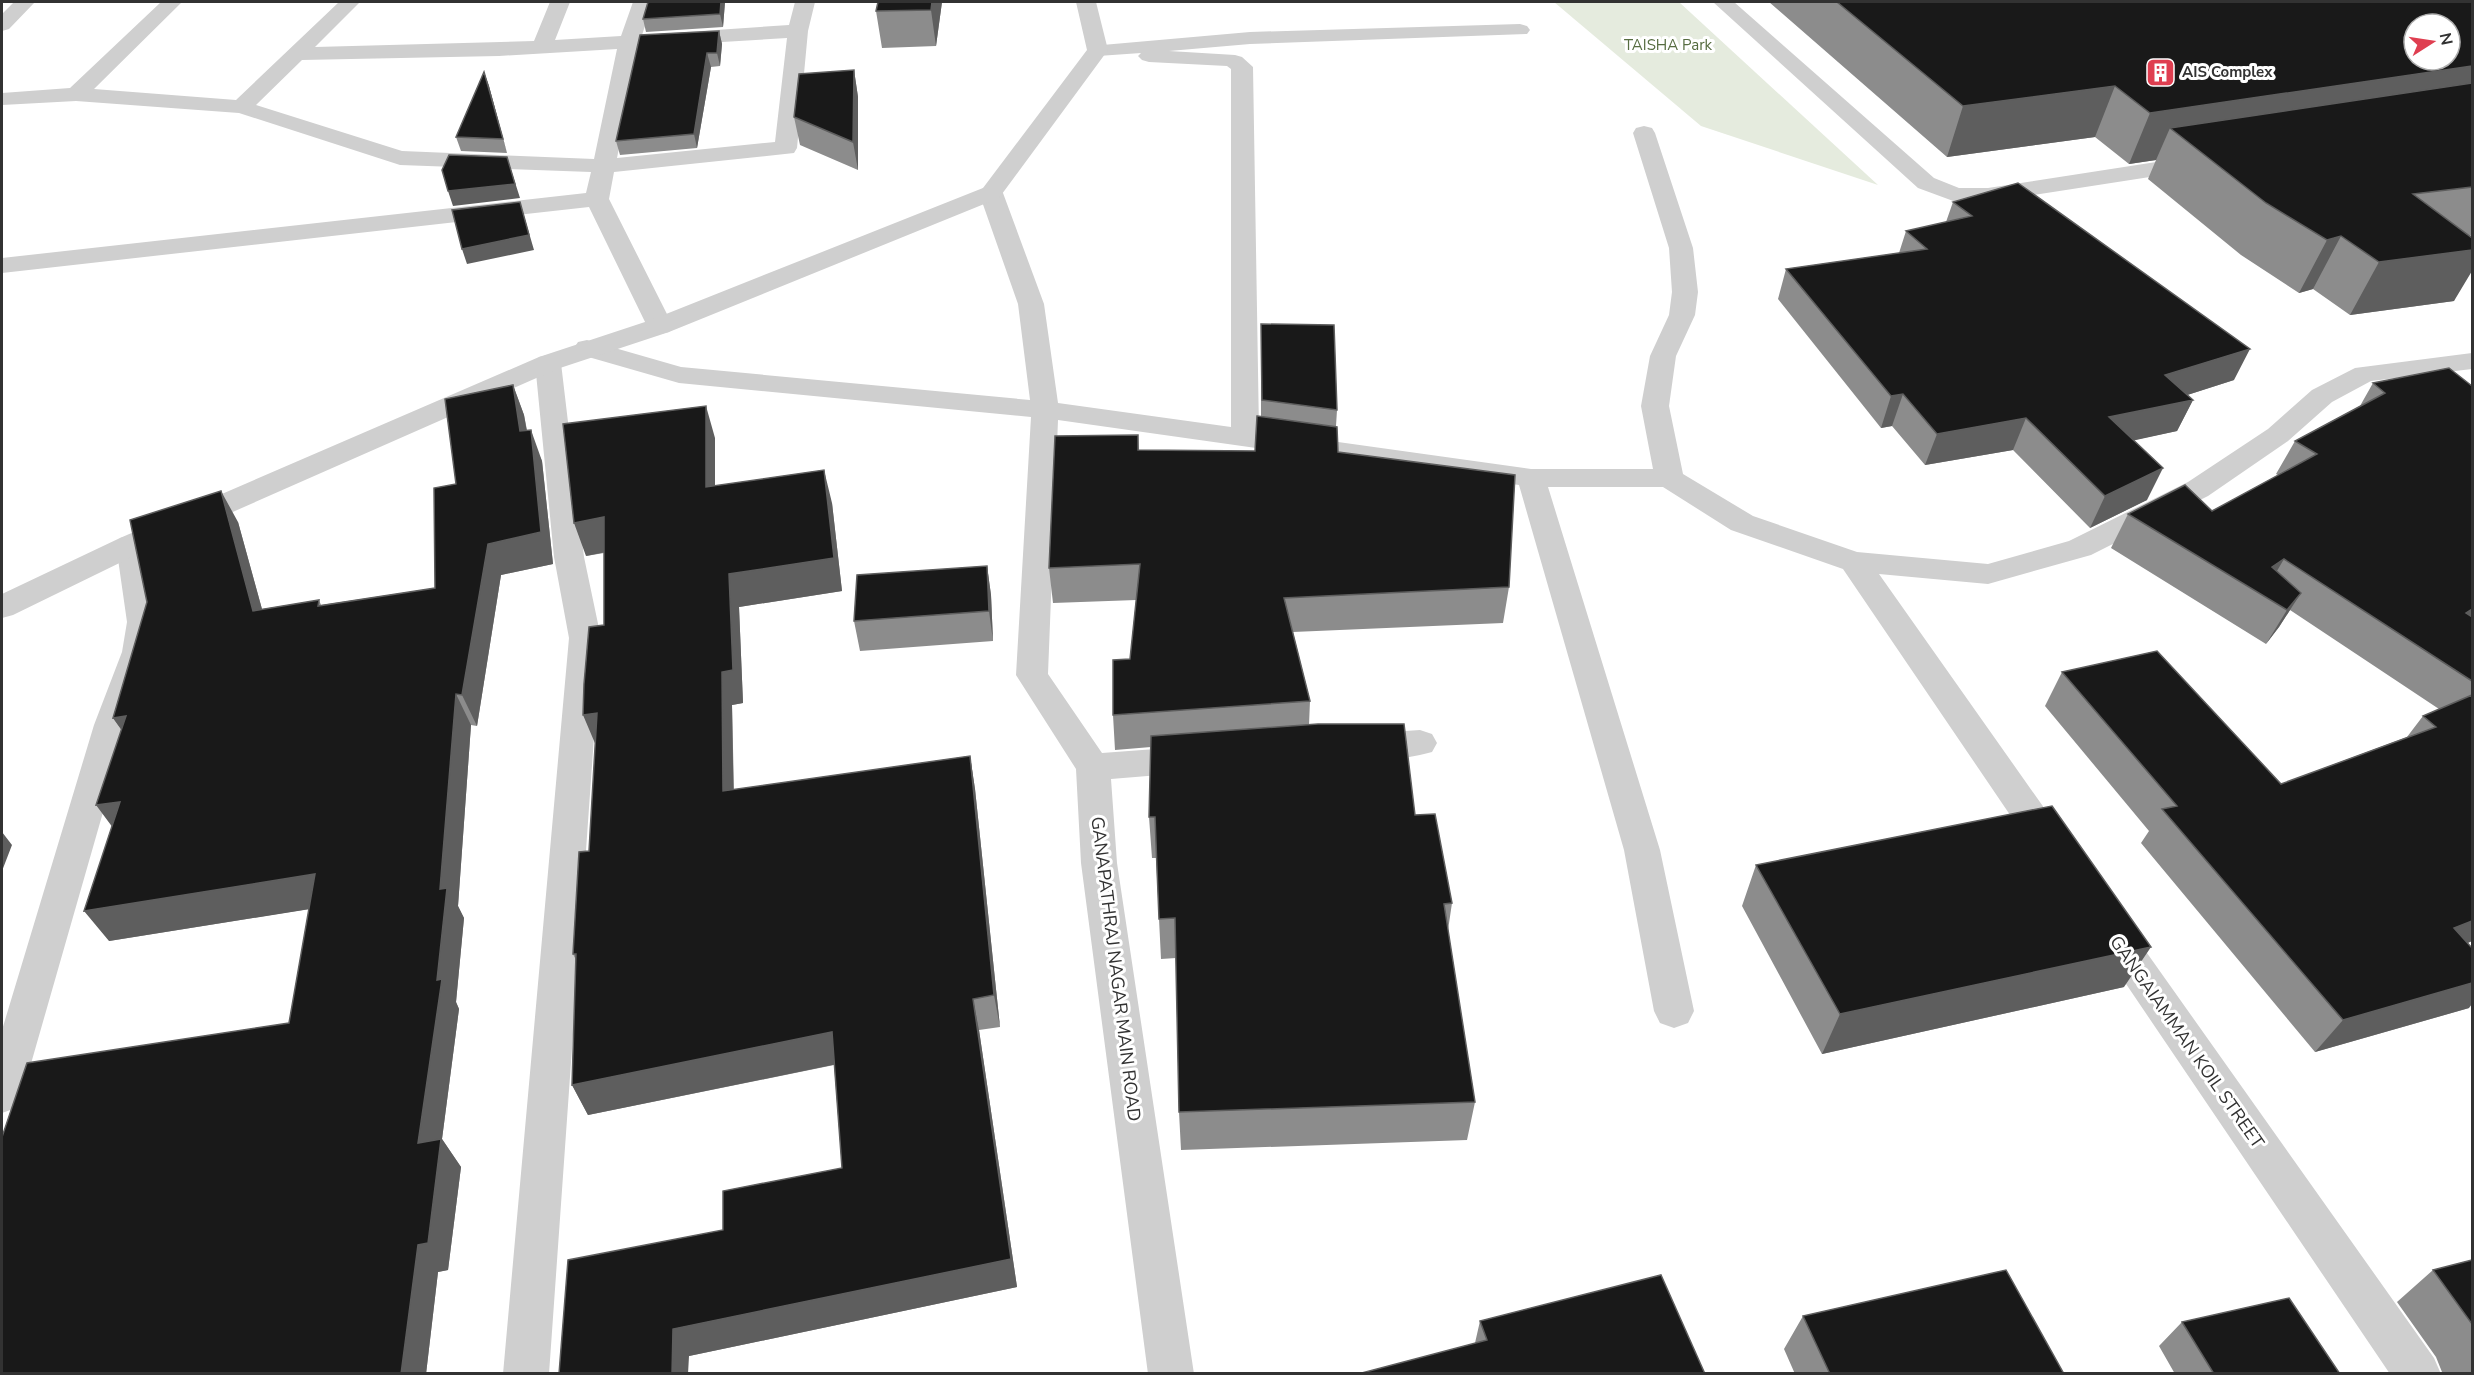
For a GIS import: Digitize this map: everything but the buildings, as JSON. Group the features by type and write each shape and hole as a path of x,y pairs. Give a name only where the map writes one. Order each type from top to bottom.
{"street":[{"path":"2,25 25,2"},
{"path":"76,94 172,2"},
{"path":"241,106 350,2"},
{"path":"542,48 560,2"},
{"path":"643,2 629,43 597,199 660,326"},
{"path":"2,99 76,94 241,106 400,158 603,166 786,148 798,31 806,2"},
{"path":"1086,2 1098,50"},
{"path":"1723,2 1926,183 1956,195 1988,195 2213,160"},
{"path":"2,608 131,545 548,363 660,326 991,193 1098,50 1250,38 1520,30"},
{"path":"295,54 542,48 798,31"},
{"path":"1149,56 1227,60 1235,61 1242,67 1245,438"},
{"path":"1644,133 1682,248 1685,292 1682,315 1663,356 1655,406 1669,478"},
{"path":"991,193 1031,304 1045,410 1032,675 1093,766 1223,757"},
{"path":"2,266 597,199"},
{"path":"588,348 679,375 1045,410 1531,478 1669,478 1742,523 1854,562 1988,574 2080,548 2198,489 2277,435 2322,396 2365,374 2472,361"},
{"path":"526,1374 585,638 569,557 548,363"},
{"path":"1531,478 1642,850 1674,1011"},
{"path":"2,1095 111,725 138,652 143,622 131,545"},
{"name":"GANGAIAMMAN KOIL STREET","path":"1854,562 2418,1374"},
{"path":"1328,750 1420,743"},
{"name":"GANAPATHRAJ NAGAR MAIN ROAD","path":"1093,766 1099,863 1171,1374"}],"green space":[{"name":"TAISHA Park","path":"1554,2 1679,2 1878,185 1701,126"}],"place":[{"name":"AIS Complex","path":"2161,72"}]}
